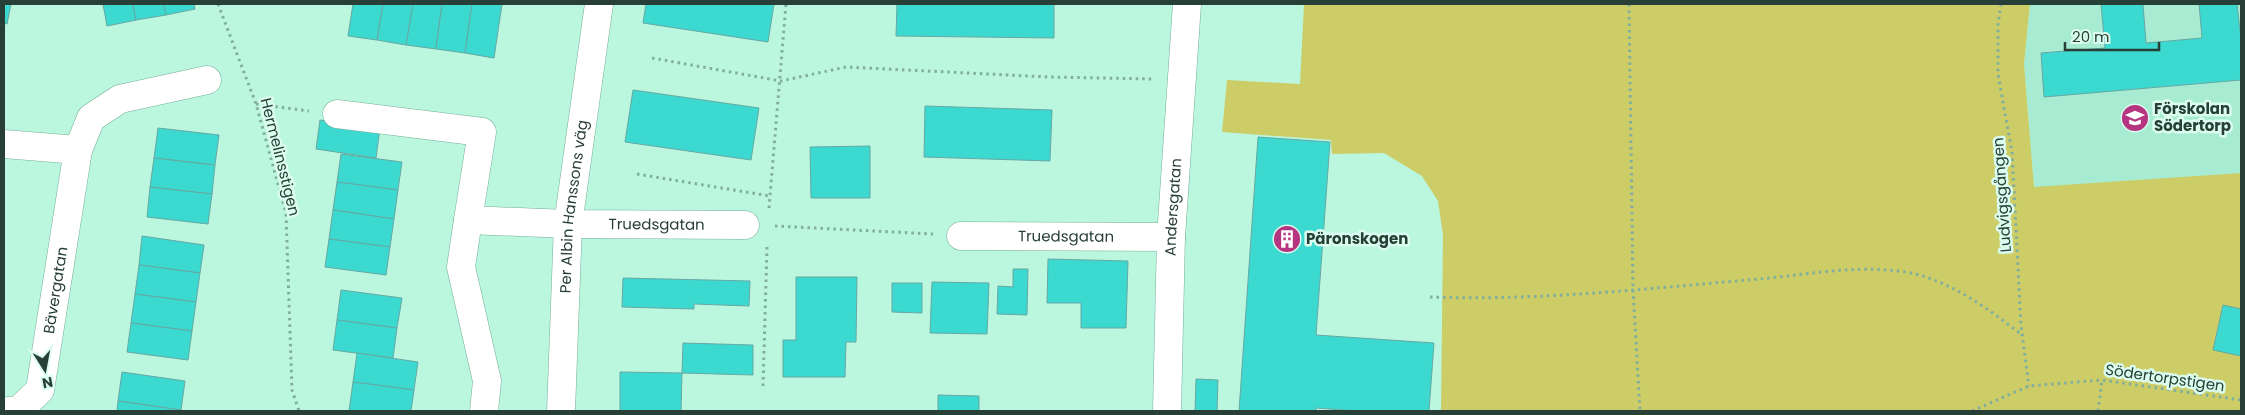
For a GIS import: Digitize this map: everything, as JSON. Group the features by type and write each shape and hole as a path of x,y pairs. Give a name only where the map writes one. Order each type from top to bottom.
{"street":[{"name":"Per Albin Hanssons väg","path":"561,411 568,224 599,4"},
{"name":"Andersgatan","path":"1167,411 1171,237 1187,4"},
{"name":"Bävergatan","path":"8,411 19,410 40,390 78,150 91,118 120,99 208,80"},
{"path":"337,114 482,132 461,267 487,381 484,411"},
{"path":"4,144 78,150"},
{"name":"Truedsgatan","path":"468,220 568,224 756,225"},
{"name":"Truedsgatan","path":"961,236 1171,237"}],"path":[{"name":"Hermelinsstigen","path":"218,4 256,104 286,213 292,390 299,411"},
{"path":"763,386 756,225 770,196 786,4"},
{"path":"1629,4 1633,290 1640,411"},
{"name":"Ludvigsgången","path":"2001,4 1998,25 1998,74 2012,152 2022,335 2028,386"},
{"path":"652,58 780,81 846,68 1049,77 1182,79"},
{"path":"256,104 337,114"},
{"path":"637,174 770,196"},
{"path":"756,225 961,236"},
{"path":"1430,297 1488,298 1633,290 1857,269 1907,272 1947,285 1987,308 2022,335"},
{"path":"2098,411 2102,380"},
{"name":"Södertorpstigen","path":"1972,411 2028,386 2102,380 2241,400"}],"shaded area":[{"path":"1304,4 2030,4 2024,64 2034,187 2241,173 2241,411 1441,411 1443,235 1438,201 1422,176 1384,153 1332,154 1331,140 1222,132 1227,80 1300,84"},
{"name":"Förskolan Södertorp","path":"2030,4 2241,4 2241,173 2034,188 2024,64"}],"building":[{"path":"4,4 11,4 7,24 4,23"},
{"path":"103,4 133,4 136,20 107,26"},
{"path":"133,4 164,4 166,15 136,20"},
{"path":"164,4 194,4 195,9 166,15"},
{"path":"353,4 383,4 377,40 348,36"},
{"path":"383,4 413,4 406,45 377,40"},
{"path":"413,4 442,4 436,49 406,45"},
{"path":"442,4 472,4 465,53 436,49"},
{"path":"472,4 502,4 494,58 465,53"},
{"path":"646,4 774,4 768,42 643,23"},
{"path":"897,4 1054,4 1054,38 896,36"},
{"path":"2101,4 2143,4 2146,43 2202,38 2199,4 2237,4 2241,39 2241,80 2044,97 2041,53 2105,48"},
{"path":"633,90 759,108 751,160 625,142"},
{"path":"925,106 1052,110 1050,161 924,157"},
{"path":"320,120 380,128 376,158 316,149"},
{"path":"158,128 219,135 215,165 154,158"},
{"name":"Päronskogen","path":"1258,137 1330,142 1316,335 1434,343 1429,411 1357,411 1316,408 1316,411 1239,411"},
{"path":"870,146 870,198 811,198 810,147"},
{"path":"341,154 402,162 398,190 337,182"},
{"path":"154,158 215,165 212,194 150,187"},
{"path":"337,182 398,190 394,219 333,210"},
{"path":"150,187 212,194 208,224 147,217"},
{"path":"333,210 394,219 390,247 329,239"},
{"path":"142,236 204,245 200,273 139,265"},
{"path":"329,239 390,247 386,275 325,267"},
{"path":"1048,259 1128,261 1126,328 1081,328 1081,303 1047,303"},
{"path":"139,265 200,273 196,302 135,294"},
{"path":"1013,269 1028,269 1027,315 997,314 998,286 1013,287"},
{"path":"796,277 857,277 856,342 846,342 845,377 783,377 783,340 796,340"},
{"path":"623,278 750,281 749,306 694,304 694,309 622,307"},
{"path":"932,282 989,283 987,334 930,333"},
{"path":"892,283 922,283 922,313 892,312"},
{"path":"341,290 402,298 397,328 337,320"},
{"path":"135,294 196,302 192,331 131,323"},
{"path":"2223,305 2241,309 2241,356 2213,350"},
{"path":"337,320 397,328 393,358 333,350"},
{"path":"131,323 192,331 188,360 127,352"},
{"path":"683,343 753,345 753,375 682,373"},
{"path":"357,353 418,362 414,390 353,382"},
{"path":"122,372 185,381 181,410 118,401"},
{"path":"620,372 682,373 681,411 620,411"},
{"path":"1196,379 1218,380 1217,411 1195,411"},
{"path":"353,382 414,390 411,411 349,411"},
{"path":"938,395 979,396 979,411 938,411"},
{"path":"118,401 181,410 117,411"}],"place":[{"name":"Förskolan Södertorp","path":"2135,118"},
{"name":"Päronskogen","path":"1287,239"}]}
